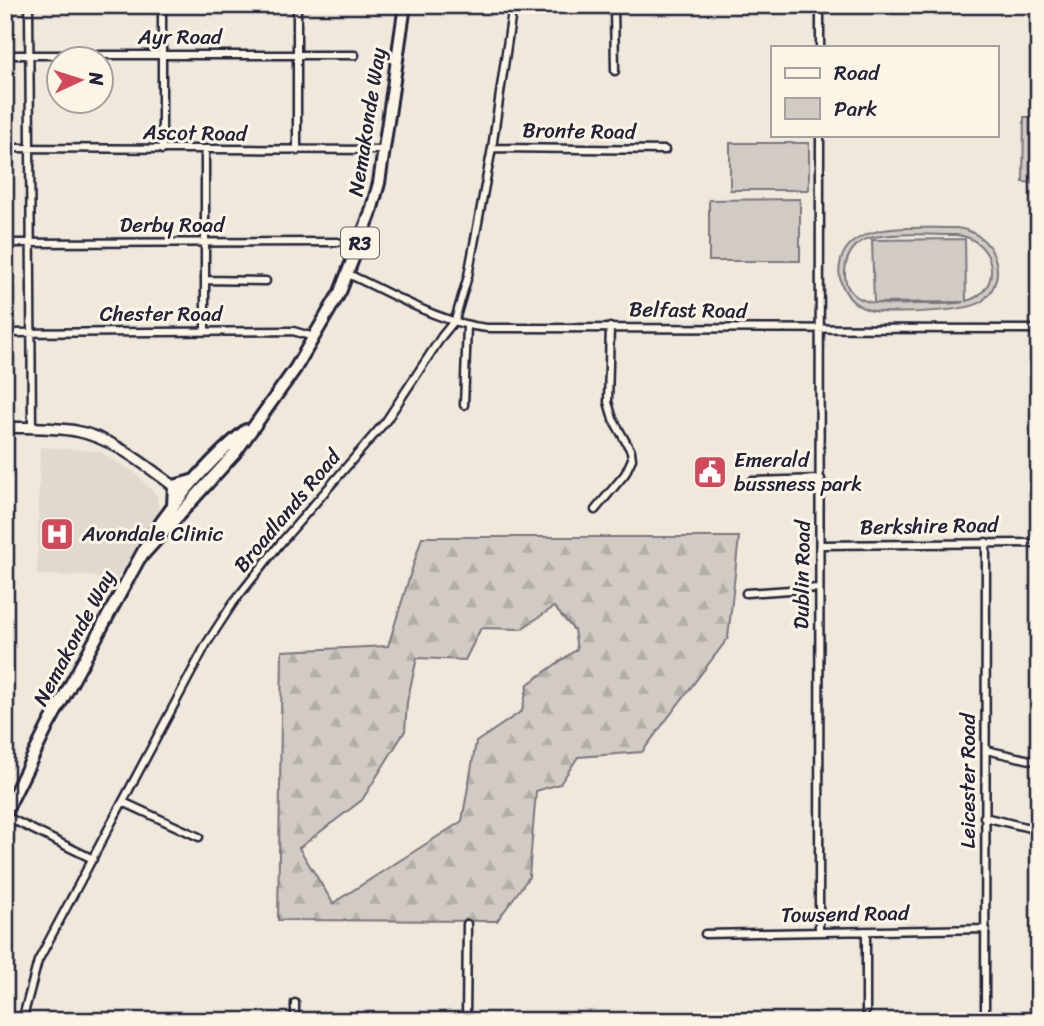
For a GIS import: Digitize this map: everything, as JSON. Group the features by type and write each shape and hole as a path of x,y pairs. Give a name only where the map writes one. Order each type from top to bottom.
{"highway":[{"name":"Nemakonde Way","path":"141,556 235,453 315,338 348,274 377,193 405,5"},
{"name":"Nemakonde Way","path":"5,815 48,726 151,537 195,480 254,424"},
{"path":"173,506 174,485 195,480"}],"main road":[{"path":"5,428 64,429 93,436 133,456 193,501"}],"street":[{"path":"29,5 32,428"},
{"path":"162,5 162,150"},
{"path":"297,5 297,151"},
{"name":"Broadlands Road","path":"22,1021 38,961 187,678 233,603 386,421 455,320 468,276 492,148 513,5"},
{"path":"614,5 615,71"},
{"path":"820,5 820,46"},
{"name":"Ayr Road","path":"5,55 355,55"},
{"name":"Dublin Road","path":"819,932 820,136"},
{"name":"Ascot Road","path":"5,148 385,150"},
{"name":"Bronte Road","path":"492,148 665,150"},
{"path":"205,150 205,330"},
{"name":"Derby Road","path":"5,243 338,242"},
{"name":"Belfast Road","path":"348,274 438,315 467,326 487,328 1039,329"},
{"path":"205,280 267,281"},
{"path":"464,405 467,326"},
{"path":"595,510 625,474 632,459 631,451 613,419 608,402 610,327"},
{"name":"Chester Road","path":"5,333 293,331 315,338"},
{"path":"752,481 821,480"},
{"name":"Leicester Road","path":"985,1021 986,542"},
{"name":"Berkshire Road","path":"820,545 1039,543"},
{"path":"746,593 819,588"},
{"path":"986,750 1039,762"},
{"path":"123,802 199,836"},
{"path":"5,815 93,859"},
{"path":"984,817 1038,830"},
{"path":"466,1021 467,923"},
{"name":"Towsend Road","path":"705,934 986,929"},
{"path":"866,931 866,1011"},
{"path":"295,1003 295,1021"}],"shaded area":[{"path":"40,447 99,451 134,472 157,495 159,516 111,587 94,576 37,575"}],"green space":[{"path":"1024,117 1039,117 1039,183 1023,182"},
{"path":"730,143 809,143 809,190 730,190"},
{"path":"800,199 800,261 709,261 709,200"},
{"path":"956,228 980,237 989,246 994,257 996,280 991,292 981,302 960,308 926,312 878,312 865,309 847,295 840,279 840,264 848,247 859,238 890,229","holes":["901,234 956,235 970,238 980,245 991,265 991,277 987,287 966,301 965,239 872,240 874,303 857,297 849,289 845,279 849,255 866,239","964,302 952,304 876,303"]},
{"path":"422,537 739,537 728,638 642,752 578,757 560,784 536,791 529,877 497,921 278,920 282,651 388,646","holes":["554,607 574,630 577,649 528,684 522,711 476,742 462,821 333,903 299,848 362,800 405,731 407,702 417,658 465,660 481,628 521,629"]}],"place":[{"name":"Emerald bussness park","path":"710,472"},
{"name":"Avondale Clinic","path":"57,534"}]}
